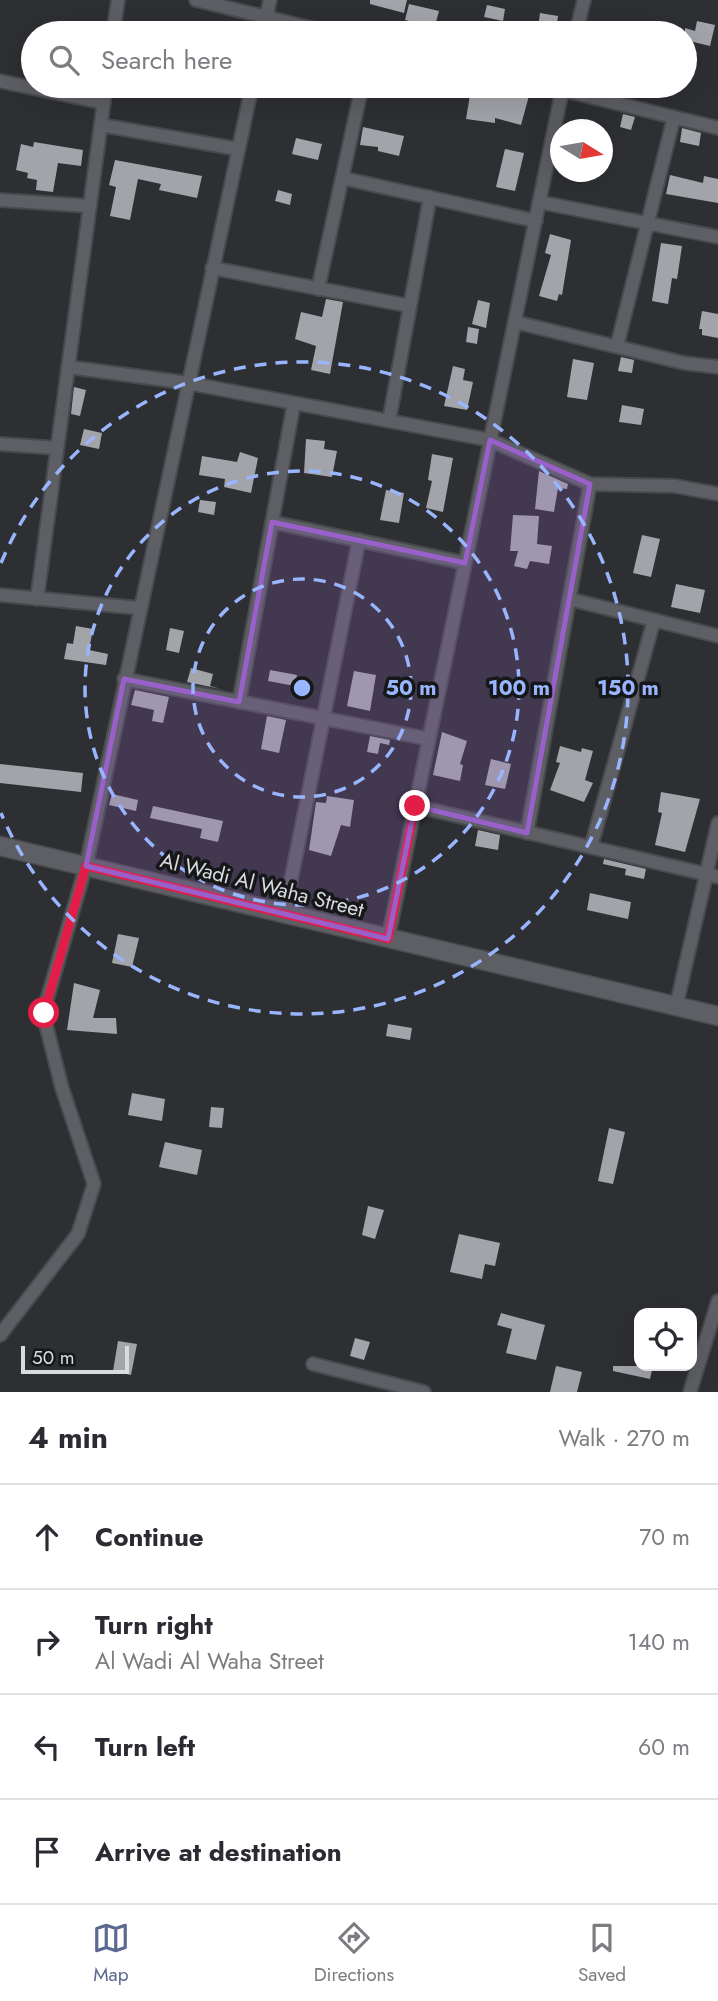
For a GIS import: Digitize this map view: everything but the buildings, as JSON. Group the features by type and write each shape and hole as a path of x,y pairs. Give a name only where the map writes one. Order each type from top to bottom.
{"main road":[{"name":"Al Wadi Al Waha Street","path":"0,846 718,1016"}],"street":[{"path":"115,21 118,0"},
{"path":"196,0 283,21"},
{"path":"266,21 270,0"},
{"path":"579,21 584,0"},
{"path":"0,81 21,85"},
{"path":"80,98 104,103"},
{"path":"37,598 105,98"},
{"path":"0,1335 78,1234 94,1184 62,1088 44,1013 86,866 249,98"},
{"path":"318,289 359,98"},
{"path":"388,939 561,98"},
{"path":"601,98 718,128"},
{"path":"617,346 674,117"},
{"path":"101,125 238,149"},
{"path":"342,178 536,220"},
{"path":"389,421 430,197"},
{"path":"0,200 90,206"},
{"path":"540,202 718,237"},
{"path":"212,268 410,306"},
{"path":"515,322 684,363 718,367"},
{"path":"68,367 188,383 491,440 590,484 675,486 718,494"},
{"path":"239,702 295,403"},
{"path":"0,444 57,448"},
{"path":"527,833 590,484"},
{"path":"272,522 465,563"},
{"path":"284,915 359,540"},
{"path":"0,595 139,608"},
{"path":"569,599 718,636"},
{"path":"591,847 654,620"},
{"path":"124,679 429,739"},
{"path":"415,806 718,877"},
{"path":"676,1007 704,874 718,823"},
{"path":"690,1392 718,1301"},
{"path":"313,1364 424,1392"}],"highlighted area":[{"path":"490,440 590,484 527,833 415,806 388,939 86,866 124,679 239,702 272,522 465,563"}],"route":[{"path":"44,1013 86,866 388,939 415,806"}]}
